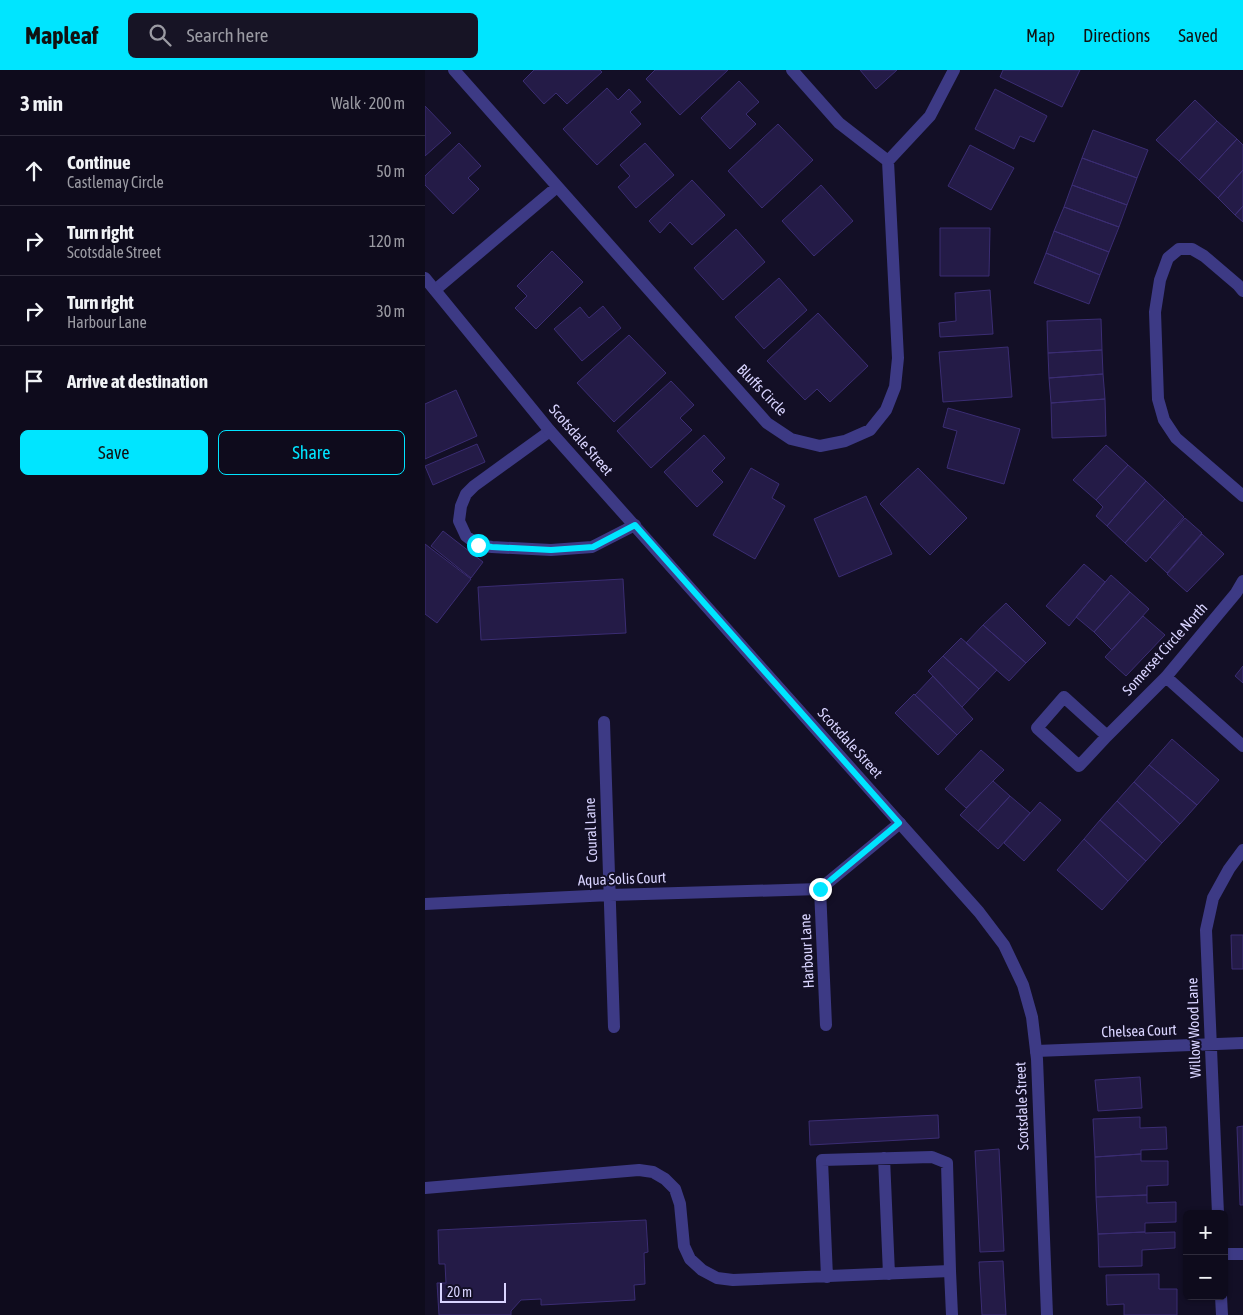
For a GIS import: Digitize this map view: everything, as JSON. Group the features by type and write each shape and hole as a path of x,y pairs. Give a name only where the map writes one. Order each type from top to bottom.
{"street":[{"name":"Bluffs Circle","path":"454,70 767,423 791,439 820,446 845,441 870,430 886,410 895,387 898,358 888,161"},
{"path":"792,70 839,123 888,161 930,116 954,70"},
{"path":"435,290 557,188"},
{"path":"1243,291 1204,256 1192,248 1179,249 1168,258 1160,280 1155,312 1159,399 1164,420 1176,438 1243,496"},
{"name":"Scotsdale Street","path":"425,278 551,431 979,912 1004,945 1023,985 1032,1017 1036,1051 1047,1315"},
{"path":"551,431 474,486 466,494 461,506 459,521 466,536 478,545 492,547 559,549 593,547 635,525"},
{"name":"Somerset Circle North","path":"1107,736 1064,698 1037,728 1079,766 1166,676 1236,593 1243,581"},
{"path":"1166,676 1243,746"},
{"name":"Coural Lane","path":"604,722 614,1027"},
{"path":"820,889 899,823"},
{"name":"Willow Wood Lane","path":"1218,1210 1206,930 1213,898 1229,869 1243,850"},
{"name":"Aqua Solis Court","path":"425,904 610,895 820,889"},
{"name":"Harbour Lane","path":"820,889 826,1025"},
{"name":"Chelsea Court","path":"1036,1051 1243,1043"},
{"path":"827,1277 822,1160 932,1157 947,1163 952,1315"},
{"path":"884,1158 889,1274"},
{"path":"425,1188 639,1170 653,1172 665,1179 675,1189 680,1204 684,1246 690,1258 701,1270 717,1278 733,1280 950,1271"},
{"path":"1228,1254 1243,1254"},
{"path":"1221,1300 1222,1315"}],"building":[{"path":"534,70 600,70 602,72 567,104 556,93 544,104 523,81"},
{"path":"655,70 728,70 680,115 646,79"},
{"path":"860,70 897,70 876,89"},
{"path":"1003,70 1080,70 1062,107 1000,77"},
{"path":"739,81 759,102 746,114 756,124 730,149 701,118"},
{"path":"607,88 618,100 629,89 641,102 630,112 641,124 597,165 563,129"},
{"path":"995,89 1047,116 1034,142 1020,136 1014,149 975,129"},
{"path":"1195,100 1217,121 1179,161 1156,140"},
{"path":"425,106 451,133 425,156"},
{"path":"1217,121 1237,139 1199,180 1179,161"},
{"path":"778,124 813,160 762,208 728,171"},
{"path":"1093,130 1148,150 1137,178 1082,158"},
{"path":"1237,139 1243,145 1243,170 1218,198 1199,180"},
{"path":"459,143 481,166 468,178 479,189 453,214 425,185 425,176"},
{"path":"645,143 674,175 636,208 618,187 630,176 620,165"},
{"path":"970,145 1014,168 991,210 948,186"},
{"path":"1082,158 1137,178 1127,205 1072,185"},
{"path":"1243,170 1243,206 1235,215 1218,198"},
{"path":"692,180 725,215 692,245 670,222 660,233 649,221"},
{"path":"821,185 853,221 814,256 782,221"},
{"path":"1072,185 1127,205 1119,227 1064,207"},
{"path":"1243,206 1243,222 1235,215"},
{"path":"1064,207 1119,227 1109,252 1054,231"},
{"path":"940,228 990,228 989,276 940,276"},
{"path":"736,229 765,262 723,300 694,268"},
{"path":"1054,231 1109,252 1100,275 1046,253"},
{"path":"552,251 583,282 536,329 515,308 527,296 517,286"},
{"path":"1046,253 1100,275 1089,304 1034,283"},
{"path":"779,278 807,310 764,349 735,317"},
{"path":"990,290 993,334 940,337 939,323 956,321 955,293"},
{"path":"603,306 621,328 582,361 554,329 580,307 589,318"},
{"path":"818,313 868,366 830,402 817,389 805,400 767,361"},
{"path":"1101,319 1102,350 1048,353 1047,321"},
{"path":"629,335 666,373 614,422 577,383"},
{"path":"1008,347 1012,397 943,402 939,352"},
{"path":"1102,350 1103,374 1049,378 1048,353"},
{"path":"1103,374 1105,399 1051,403 1049,378"},
{"path":"671,381 694,405 680,418 692,430 651,468 617,431"},
{"path":"456,390 477,436 425,459 425,404"},
{"path":"1105,399 1106,436 1052,438 1051,403"},
{"path":"948,408 1020,429 1004,484 947,468 957,431 943,427"},
{"path":"704,435 725,458 712,471 723,482 697,507 664,472"},
{"path":"477,444 485,462 433,485 425,466"},
{"path":"1106,445 1128,465 1096,500 1073,480"},
{"path":"1128,465 1146,481 1107,526 1096,516 1103,507 1096,500"},
{"path":"751,468 779,484 772,498 785,506 755,559 713,535"},
{"path":"918,468 967,518 930,555 880,504"},
{"path":"1146,481 1165,499 1125,543 1107,526"},
{"path":"866,496 892,554 839,577 814,519"},
{"path":"1165,499 1184,517 1146,562 1125,543"},
{"path":"1185,518 1202,533 1167,573 1150,557"},
{"path":"443,531 483,562 471,578 431,546"},
{"path":"1202,534 1224,554 1187,592 1167,574"},
{"path":"425,544 471,579 437,623 425,614"},
{"path":"1084,564 1105,582 1069,626 1046,606"},
{"path":"1111,575 1130,592 1094,632 1076,617"},
{"path":"623,579 626,633 481,640 478,587"},
{"path":"1130,592 1149,609 1112,650 1094,632"},
{"path":"1006,603 1046,643 1026,663 983,625"},
{"path":"1143,616 1165,635 1126,676 1105,657"},
{"path":"983,625 1026,663 1009,681 966,643"},
{"path":"961,638 997,670 979,689 943,656"},
{"path":"943,656 979,689 962,707 928,671"},
{"path":"1243,666 1243,683 1235,676"},
{"path":"933,676 973,719 957,735 915,695"},
{"path":"914,694 957,735 938,755 895,713"},
{"path":"1172,739 1219,780 1197,805 1149,765"},
{"path":"981,750 1004,770 966,808 945,789"},
{"path":"1149,765 1197,805 1180,824 1134,782"},
{"path":"993,781 1010,796 978,831 960,815"},
{"path":"1134,782 1180,824 1162,843 1117,801"},
{"path":"1010,796 1030,813 998,849 978,831"},
{"path":"1117,801 1162,843 1146,861 1100,820"},
{"path":"1040,802 1061,820 1024,861 1004,843"},
{"path":"1100,820 1146,861 1128,881 1084,839"},
{"path":"1084,839 1128,881 1102,910 1057,870"},
{"path":"1231,935 1243,935 1243,969 1232,969"},
{"path":"1140,1077 1142,1108 1098,1111 1095,1080"},
{"path":"938,1115 939,1138 810,1145 809,1121"},
{"path":"1140,1117 1140,1128 1166,1127 1167,1149 1141,1150 1141,1154 1095,1157 1093,1119"},
{"path":"1243,1126 1243,1205 1240,1205 1237,1127"},
{"path":"999,1149 1004,1251 980,1252 975,1151"},
{"path":"1141,1154 1141,1161 1168,1161 1168,1185 1147,1186 1147,1195 1096,1197 1095,1157"},
{"path":"1147,1195 1147,1203 1176,1202 1176,1222 1145,1223 1145,1232 1098,1234 1096,1197"},
{"path":"646,1220 648,1252 644,1253 645,1284 634,1285 635,1300 541,1305 541,1299 521,1300 511,1311 511,1315 439,1315 437,1283 446,1283 445,1264 439,1264 438,1230"},
{"path":"1175,1232 1175,1248 1142,1250 1142,1266 1099,1267 1098,1234"},
{"path":"1003,1261 1006,1315 982,1315 979,1262"},
{"path":"1159,1274 1159,1289 1177,1289 1177,1315 1124,1315 1124,1304 1107,1305 1106,1275"}],"route":[{"path":"478,545 551,550 593,547 635,525 899,823 820,889"}]}
